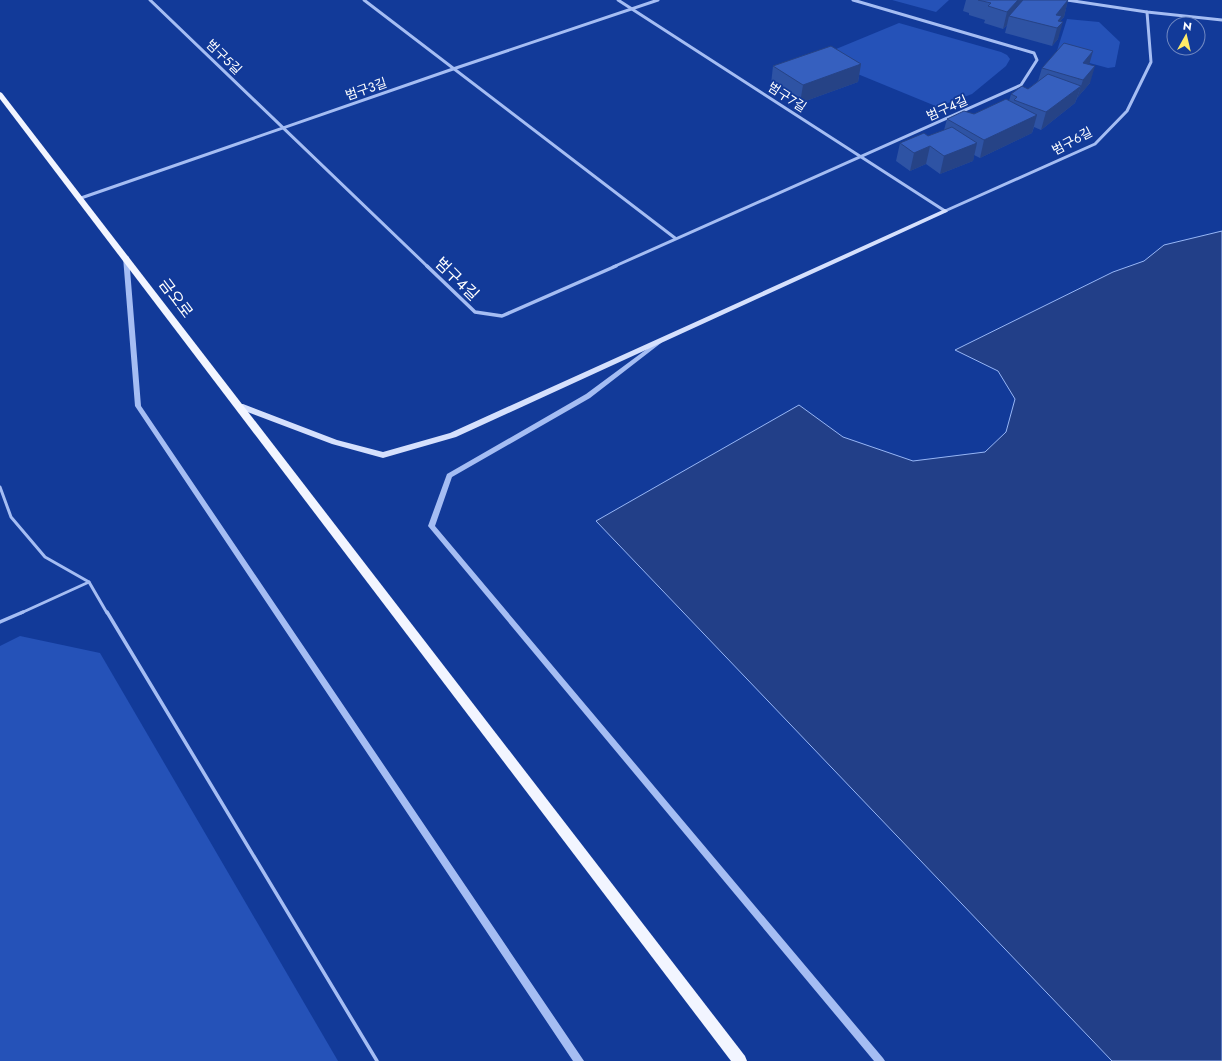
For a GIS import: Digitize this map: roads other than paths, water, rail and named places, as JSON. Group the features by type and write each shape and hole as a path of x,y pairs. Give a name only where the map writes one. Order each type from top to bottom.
{"main road":[{"name":"금오로","path":"0,94 126,256 740,1061"},
{"path":"240,406 334,442 383,455 453,435 946,211"}],"street":[{"name":"범구5길","path":"150,0 283,128"},
{"path":"364,0 675,238"},
{"name":"범구7길","path":"618,0 946,211"},
{"name":"범구3길","path":"81,198 453,69 633,10 658,0"},
{"name":"범구4길","path":"283,128 475,312 502,316 1021,85 1037,60 1034,53 853,0"},
{"path":"1067,0 1146,12 1222,20"},
{"name":"범구6길","path":"946,211 1096,144 1127,111 1151,62 1146,12"},
{"path":"126,256 138,406 579,1061"},
{"path":"663,339 588,396 449,476 431,526 880,1061"}],"lane":[{"path":"0,487 11,517 45,557 89,582 378,1061"},
{"path":"0,622 89,582"}]}
